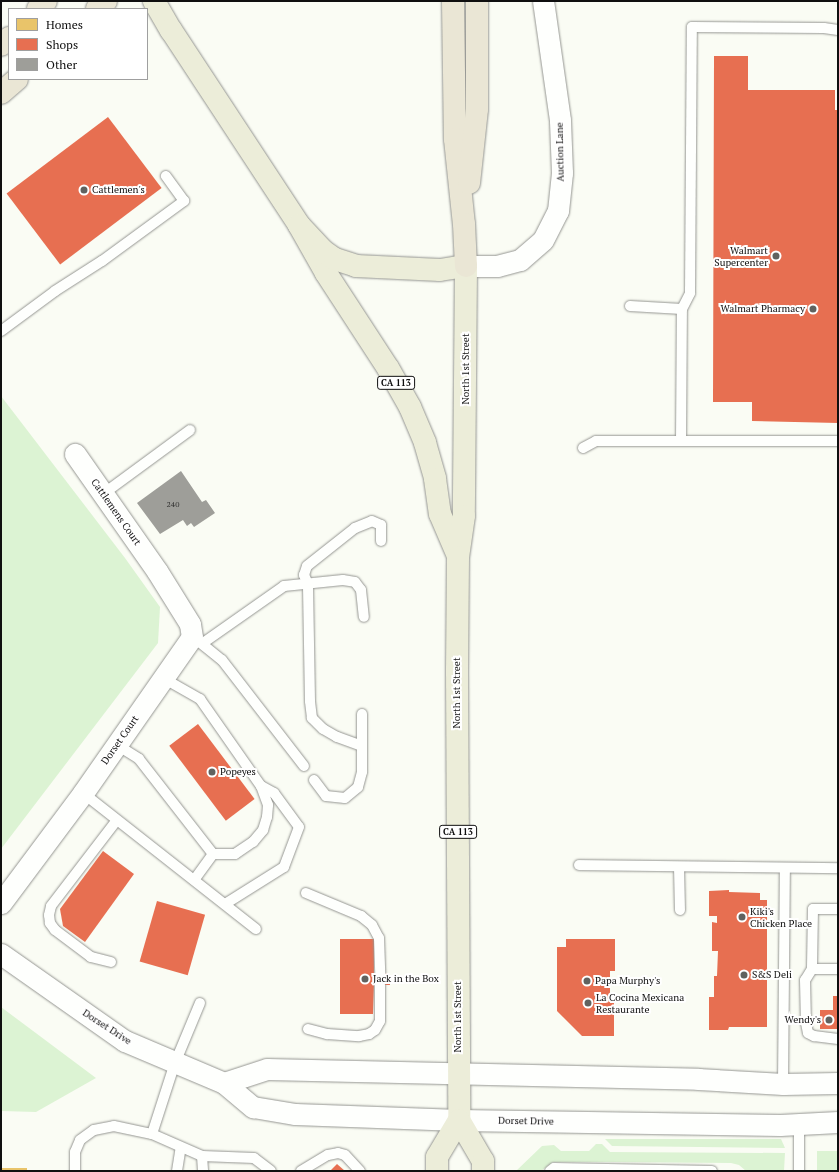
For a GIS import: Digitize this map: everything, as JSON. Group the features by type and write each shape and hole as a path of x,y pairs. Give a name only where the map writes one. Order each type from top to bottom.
{"highway":[{"path":"98,8 106,1"},
{"path":"453,1 455,139 464,224"},
{"name":"CA 113","path":"466,266 464,224 477,109 478,1"},
{"path":"1,93 16,80"}],"main road":[{"name":"CA 113","path":"154,1 170,30 299,225 326,273 388,368 410,407 425,443 435,479 440,514 458,557"},
{"path":"299,225 322,250 335,259 356,266 440,270 466,266"},
{"name":"North 1st Street","path":"466,266 464,516 458,557 458,1073 459,1120 483,1161 483,1171"},
{"path":"437,1171 437,1157 459,1120"}],"street":[{"name":"Auction Lane","path":"466,266 496,266 520,260 543,240 558,211 562,173 560,120 543,1"},
{"name":"Cattlemens Court","path":"75,454 157,571 190,624 197,640"},
{"name":"Dorset Court","path":"1,903 83,793 163,678 197,640"},
{"name":"Dorset Drive","path":"1,954 126,1041 224,1083 253,1107 295,1114 459,1120 799,1124 838,1122"},
{"path":"224,1083 267,1069 698,1079 783,1084 838,1083"}],"lane":[{"path":"681,441 682,309 690,293 692,27 824,28 838,30"},
{"path":"1,331 55,291 102,261 184,201 166,176"},
{"path":"630,306 682,309"},
{"path":"104,494 190,430"},
{"path":"583,448 596,441 838,441"},
{"path":"362,746 322,729 312,718 310,701 308,584 304,575 307,566 355,528 372,522 381,525 381,541"},
{"path":"304,766 222,660 197,640 284,586 343,580 355,582 361,590 364,617"},
{"path":"163,678 200,699 261,786 268,804 267,817 263,830 253,842 235,854 213,854"},
{"path":"314,780 326,796 344,798 358,787 362,772 362,714"},
{"path":"117,745 139,759 213,854"},
{"path":"225,904 284,866 299,827 274,793 261,786"},
{"path":"83,793 256,929"},
{"path":"111,962 91,957 55,930 50,923 49,915 51,906 117,820"},
{"path":"194,880 213,854"},
{"path":"579,865 838,868"},
{"path":"679,867 680,910"},
{"path":"783,1084 785,868"},
{"path":"306,893 361,916 372,925 379,938 380,973"},
{"path":"838,909 813,909 812,969 805,980 806,1023 808,1033 814,1036 838,1039"},
{"path":"812,969 838,969"},
{"path":"308,1029 327,1034 359,1036 368,1034 375,1030 380,1021 380,985"},
{"path":"152,1134 175,1063 200,1002"},
{"path":"799,1124 799,1171"},
{"path":"75,1171 75,1152 80,1140 94,1130 114,1126 152,1134 202,1156 254,1158 271,1171"},
{"path":"176,1171 181,1147"},
{"path":"301,1171 328,1155 338,1153 345,1155 360,1171"},
{"path":"202,1156 203,1171"},
{"path":"550,1171 554,1168 712,1171"}],"green space":[{"path":"1,396 125,558 160,607 158,643 1,849"},
{"path":"1,1007 96,1078 36,1112 1,1111"},
{"path":"605,1139 781,1139 785,1148 612,1146"},
{"path":"596,1144 602,1144 610,1152 785,1153 784,1171 746,1171 739,1165 731,1163 553,1162 541,1171 516,1171 542,1146 554,1145 561,1151 589,1151"},
{"path":"817,1151 838,1151 838,1171 817,1171"}],"building: Homes":[{"path":"1,1168 27,1168 27,1171 1,1171"}],"building: Shops":[{"name":"Walmart Supercenter","path":"714,56 748,56 748,90 835,90 835,110 838,110 838,423 752,421 752,402 713,402"},
{"name":"Cattlemen's","path":"108,117 162,188 60,265 7,193"},
{"name":"Popeyes","path":"198,724 255,799 226,821 169,746"},
{"path":"103,851 134,874 85,942 63,926 60,909"},
{"path":"729,890 729,892 760,893 760,900 767,900 767,1027 729,1027 728,1030 709,1030 709,997 714,997 714,976 717,976 718,951 712,951 712,922 717,923 717,916 709,916 709,891"},
{"path":"157,901 205,915 188,975 140,962"},
{"name":"Jack in the Box","path":"340,939 374,939 374,973 389,973 390,985 374,985 373,1014 340,1014"},
{"path":"566,939 615,939 615,971 610,971 610,1003 614,1003 614,1036 582,1036 557,1011 557,947 566,947"},
{"name":"Wendy's","path":"833,996 838,996 838,1029 820,1029 820,1010 833,1010"},
{"path":"337,1164 345,1171 330,1171"}],"building: Other":[{"path":"181,471 202,502 206,500 215,513 194,527 191,523 187,526 183,520 160,534 137,503"}],"place":[{"name":"Cattlemen's","path":"84,190"},
{"name":"Walmart Supercenter","path":"776,256"},
{"name":"Walmart Pharmacy","path":"813,309"},
{"name":"Popeyes","path":"212,772"},
{"name":"Kiki's Chicken Place","path":"742,917"},
{"name":"S&S Deli","path":"744,975"},
{"name":"Jack in the Box","path":"365,979"},
{"name":"Papa Murphy's","path":"587,981"},
{"name":"La Cocina Mexicana Restaurante","path":"588,1003"},
{"name":"Wendy's","path":"829,1020"}]}
